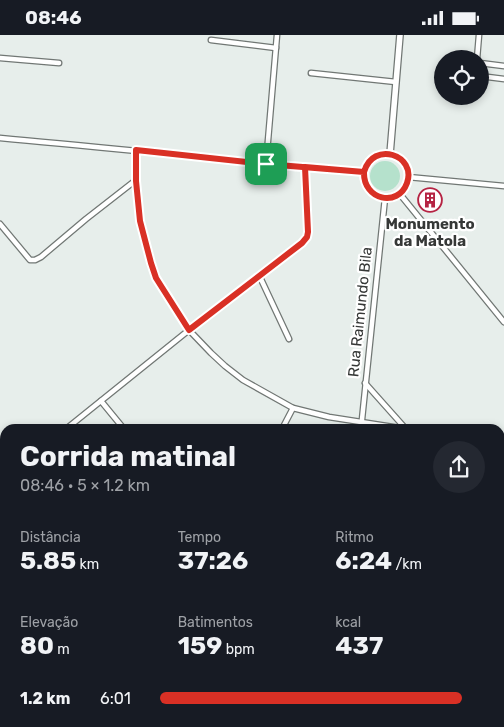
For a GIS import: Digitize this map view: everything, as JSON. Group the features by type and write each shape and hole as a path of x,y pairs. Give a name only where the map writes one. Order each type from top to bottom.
{"street":[{"path":"266,164 277,35"},
{"path":"390,154 400,35"},
{"path":"478,50 479,35"},
{"path":"211,40 276,48"},
{"path":"0,58 59,63"},
{"path":"489,64 504,66"},
{"path":"311,73 396,82"},
{"path":"489,77 504,79"},
{"path":"0,138 364,172"},
{"path":"136,150 136,181 140,221 151,263 156,278 189,330 224,366 251,384 293,407 329,417 368,424"},
{"path":"380,154 390,154 401,159 407,170 407,183 399,193 393,197 385,198 368,190 364,172 366,165 372,158 380,154"},
{"path":"72,424 189,330 302,243 307,237 308,232 305,167"},
{"path":"408,177 504,186"},
{"path":"0,224 30,260 36,260 136,181"},
{"path":"399,193 504,322"},
{"name":"Rua Raimundo Bila","path":"361,423 385,198"},
{"path":"259,275 289,339"},
{"path":"365,383 402,424"},
{"path":"101,401 120,424"},
{"path":"284,424 293,407"}],"green space":[{"path":"385,161 396,165 400,176 396,187 385,191 374,187 370,176 374,165"}],"place":[{"name":"Monumento da Matola","path":"430,200"}],"route":[{"path":"266,164 136,150 136,181 140,221 151,263 156,278 189,330 302,243 307,237 308,232 305,167 364,172 365,184 368,190 379,197 385,198 393,197 404,189 408,177 405,164 401,159 385,153 372,158 366,165 364,172 266,164"}]}
